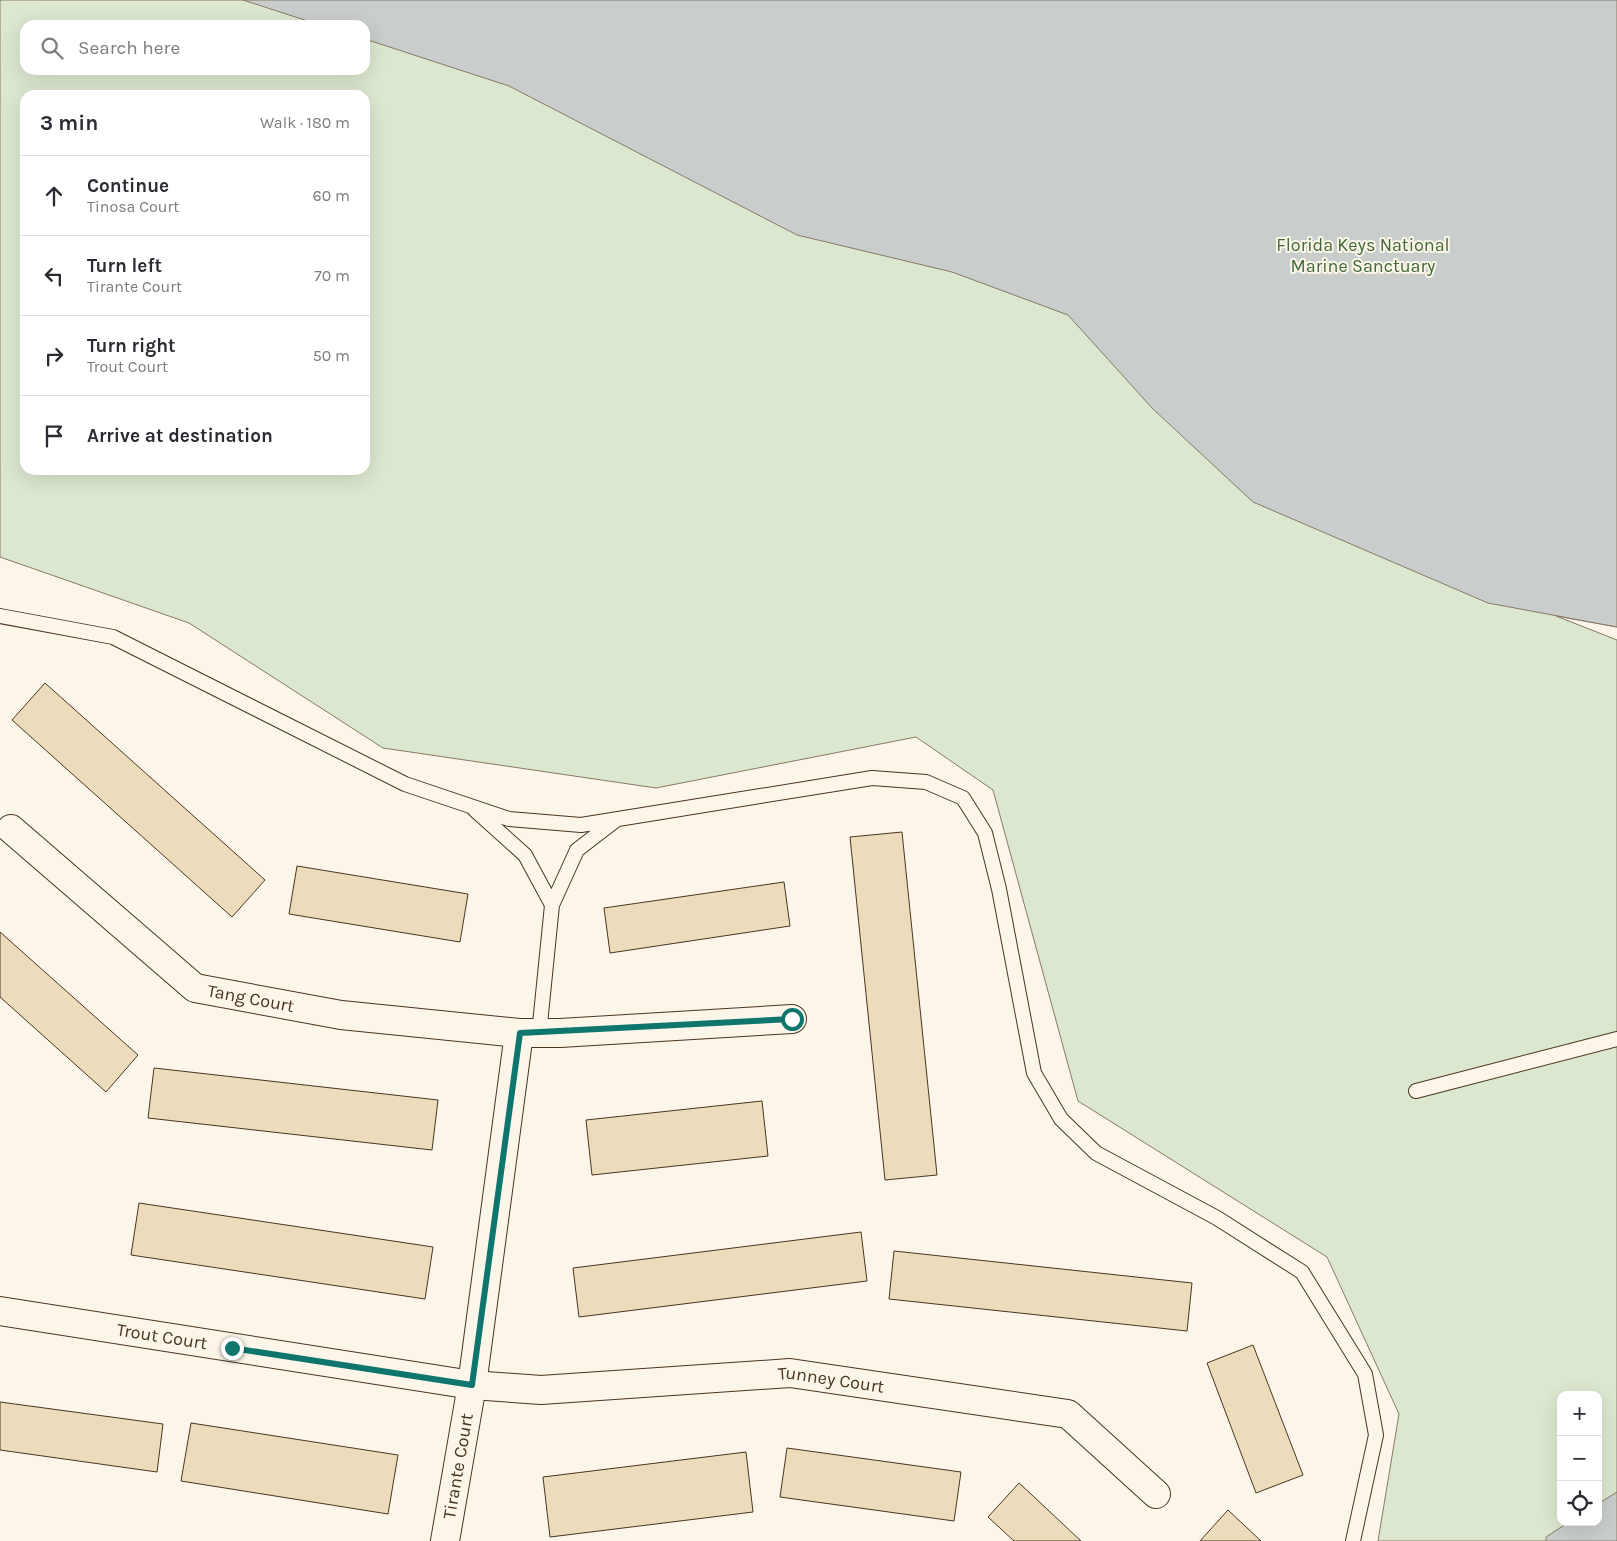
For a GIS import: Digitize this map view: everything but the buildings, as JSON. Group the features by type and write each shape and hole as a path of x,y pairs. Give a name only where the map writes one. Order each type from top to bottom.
{"street":[{"name":"Tang Court","path":"11,829 195,988 341,1015 529,1033 792,1019"},
{"name":"Tirante Court","path":"445,1541 529,1033"},
{"name":"Trout Court","path":"0,1311 472,1385"},
{"name":"Tunney Court","path":"472,1385 541,1390 790,1373 1068,1414 1156,1494"}],"lane":[{"path":"0,616 113,637 405,784 518,820 581,824 872,778 926,782 963,798 985,833 1000,890 1034,1073 1061,1119 1096,1153 1216,1218 1302,1272 1365,1374 1376,1435 1353,1541"},
{"path":"471,806 525,855 552,905"},
{"path":"529,1033 552,905 576,850 618,818"},
{"path":"1416,1091 1617,1039"}],"green space":[{"path":"0,0 1617,0 1617,627 1556,616 1617,640 1617,1541 1378,1541 1399,1414 1327,1257 1078,1101 993,790 916,737 656,788 383,748 189,623 0,557"}],"shaded area":[{"name":"Florida Keys National Marine Sanctuary","path":"243,0 1617,0 1617,627 1488,603 1253,502 1153,409 1068,315 952,272 797,235 509,86 370,41 370,20 305,20"},
{"path":"1617,1492 1617,1541 1546,1541 1546,1537 1563,1526 1602,1526 1602,1501"}],"route":[{"path":"232,1348 472,1385 520,1033 560,1033 792,1019"}]}
